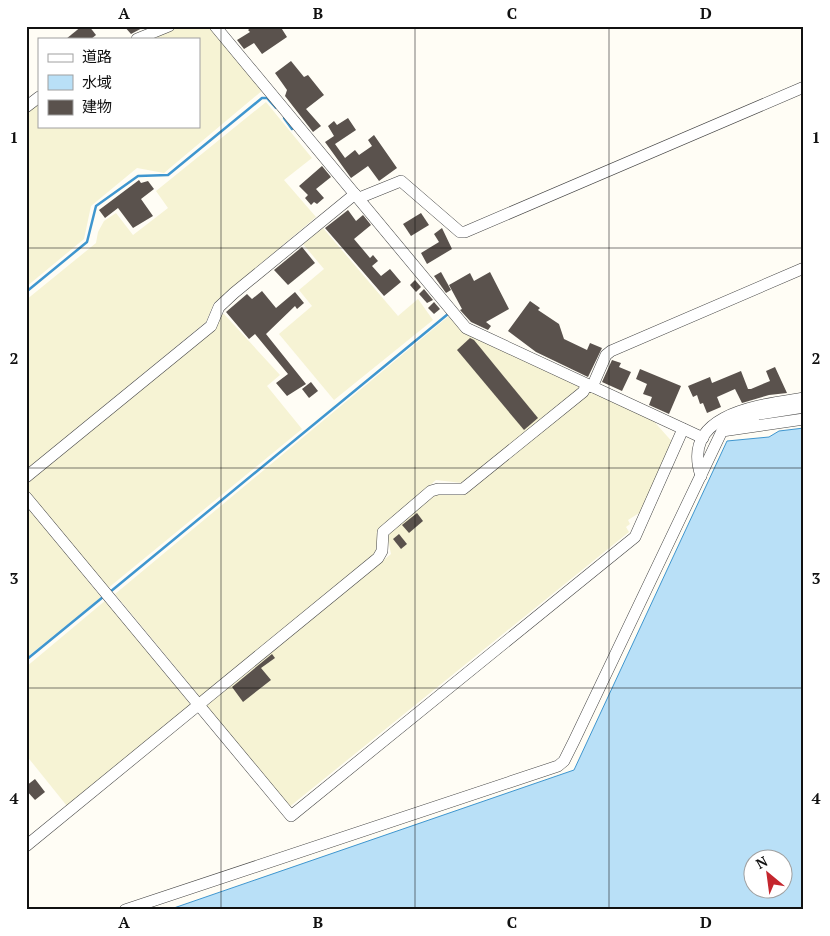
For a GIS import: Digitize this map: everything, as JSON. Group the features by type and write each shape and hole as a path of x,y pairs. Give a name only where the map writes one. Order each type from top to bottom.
{"street":[{"path":"139,38 169,26"},
{"path":"216,26 466,328 693,434"},
{"path":"26,477 211,326 219,307 229,298 357,196 401,181 460,232 465,232 804,87"},
{"path":"26,107 38,98"},
{"path":"26,846 378,558 382,551 383,532 431,492 438,489 463,489 583,392 590,386 606,355 611,351 804,268"},
{"path":"26,497 290,816 634,537 693,434 734,412 804,398"},
{"path":"734,412 760,414 804,407"},
{"path":"125,910 558,766 564,761 574,741 722,431 804,418"},
{"path":"712,424 748,420 759,425"},
{"path":"693,434 697,465 701,476"}],"shaded area":[{"path":"173,26 211,26 263,90 164,173 137,168 91,206 84,239 26,287 26,114 38,104 38,128 200,128 200,38 145,38"},
{"path":"266,102 312,158 284,180 316,217 214,303 206,322 26,470 26,300 96,243 98,232 104,221 116,213 133,235 168,208 156,191"},
{"path":"323,228 398,316 418,299 433,320 334,400 279,334 312,306 299,290 324,269 303,244"},
{"path":"224,314 280,375 267,386 302,429 107,589 26,494 26,481 220,315"},
{"path":"450,315 584,385 462,483 436,480 380,528 378,552 200,697 115,594"},
{"path":"591,390 651,418 675,445 644,510 628,520 630,524 626,527 629,532 288,808 204,705 391,554 387,534 437,493 464,492"},
{"path":"26,504 101,597 26,658"},
{"path":"106,600 191,705 67,806 26,755 26,667"}],"water":[{"path":"804,428 804,910 168,910 574,770 727,441 769,437 779,431"}],"building":[{"path":"82,26 89,26 96,35 92,38 67,38"},
{"path":"124,26 146,26 131,34"},
{"path":"253,26 280,26 287,37 262,54 254,43 244,49 237,40 250,32 248,30"},
{"path":"291,61 304,77 308,75 324,95 306,109 321,126 313,132 285,96 287,90 275,73"},
{"path":"348,118 356,130 335,144 345,158 355,150 359,155 372,146 368,140 374,135 397,168 379,181 368,166 351,178 325,142 334,136 328,126 334,121 337,125"},
{"path":"322,166 331,177 316,189 324,198 317,204 314,202 311,205 305,198 308,195 299,186"},
{"path":"139,180 141,183 148,181 154,189 141,199 153,216 133,228 118,208 105,218 99,210"},
{"path":"348,210 356,221 363,215 371,225 354,239 370,258 373,255 378,261 372,266 381,276 390,269 401,282 384,296 325,228"},
{"path":"421,213 429,225 411,236 403,224"},
{"path":"442,228 452,249 427,264 421,253 439,242 434,234"},
{"path":"302,247 315,263 288,285 274,270"},
{"path":"441,272 451,290 446,293 434,276"},
{"path":"490,272 509,309 486,322 491,326 488,330 471,322 460,310 462,309 449,285 470,273 474,281"},
{"path":"415,280 421,287 416,292 410,285"},
{"path":"424,289 433,300 427,303 419,294"},
{"path":"262,291 276,308 295,292 304,303 297,309 295,306 266,334 306,384 287,396 276,383 288,374 255,334 249,339 226,312 247,294 252,299"},
{"path":"530,301 540,308 538,310 559,324 564,339 587,350 590,343 602,348 588,377 536,352 508,331"},
{"path":"434,302 440,309 434,314 428,308"},
{"path":"470,338 474,340 538,418 524,430 457,350"},
{"path":"612,360 621,363 619,367 631,372 622,391 602,382"},
{"path":"775,367 787,393 769,395 742,403 735,389 717,397 721,407 707,413 703,403 700,404 697,395 693,397 688,386 710,377 712,383 741,371 748,389 751,389 770,381 766,371"},
{"path":"640,369 681,386 669,414 649,405 652,397 643,394 647,384 636,379"},
{"path":"311,382 318,391 309,398 302,389"},
{"path":"417,513 423,521 409,533 402,525"},
{"path":"399,534 407,544 401,549 393,539"},
{"path":"272,654 275,658 261,668 271,680 243,702 232,687"},
{"path":"35,779 45,792 35,800 26,790 26,786"}],"waterway":[{"path":"26,292 87,242 96,206 138,176 168,175 262,98 267,98 276,108"},
{"path":"284,118 292,129"},
{"path":"110,592 448,314"},
{"path":"26,660 103,597"}]}
